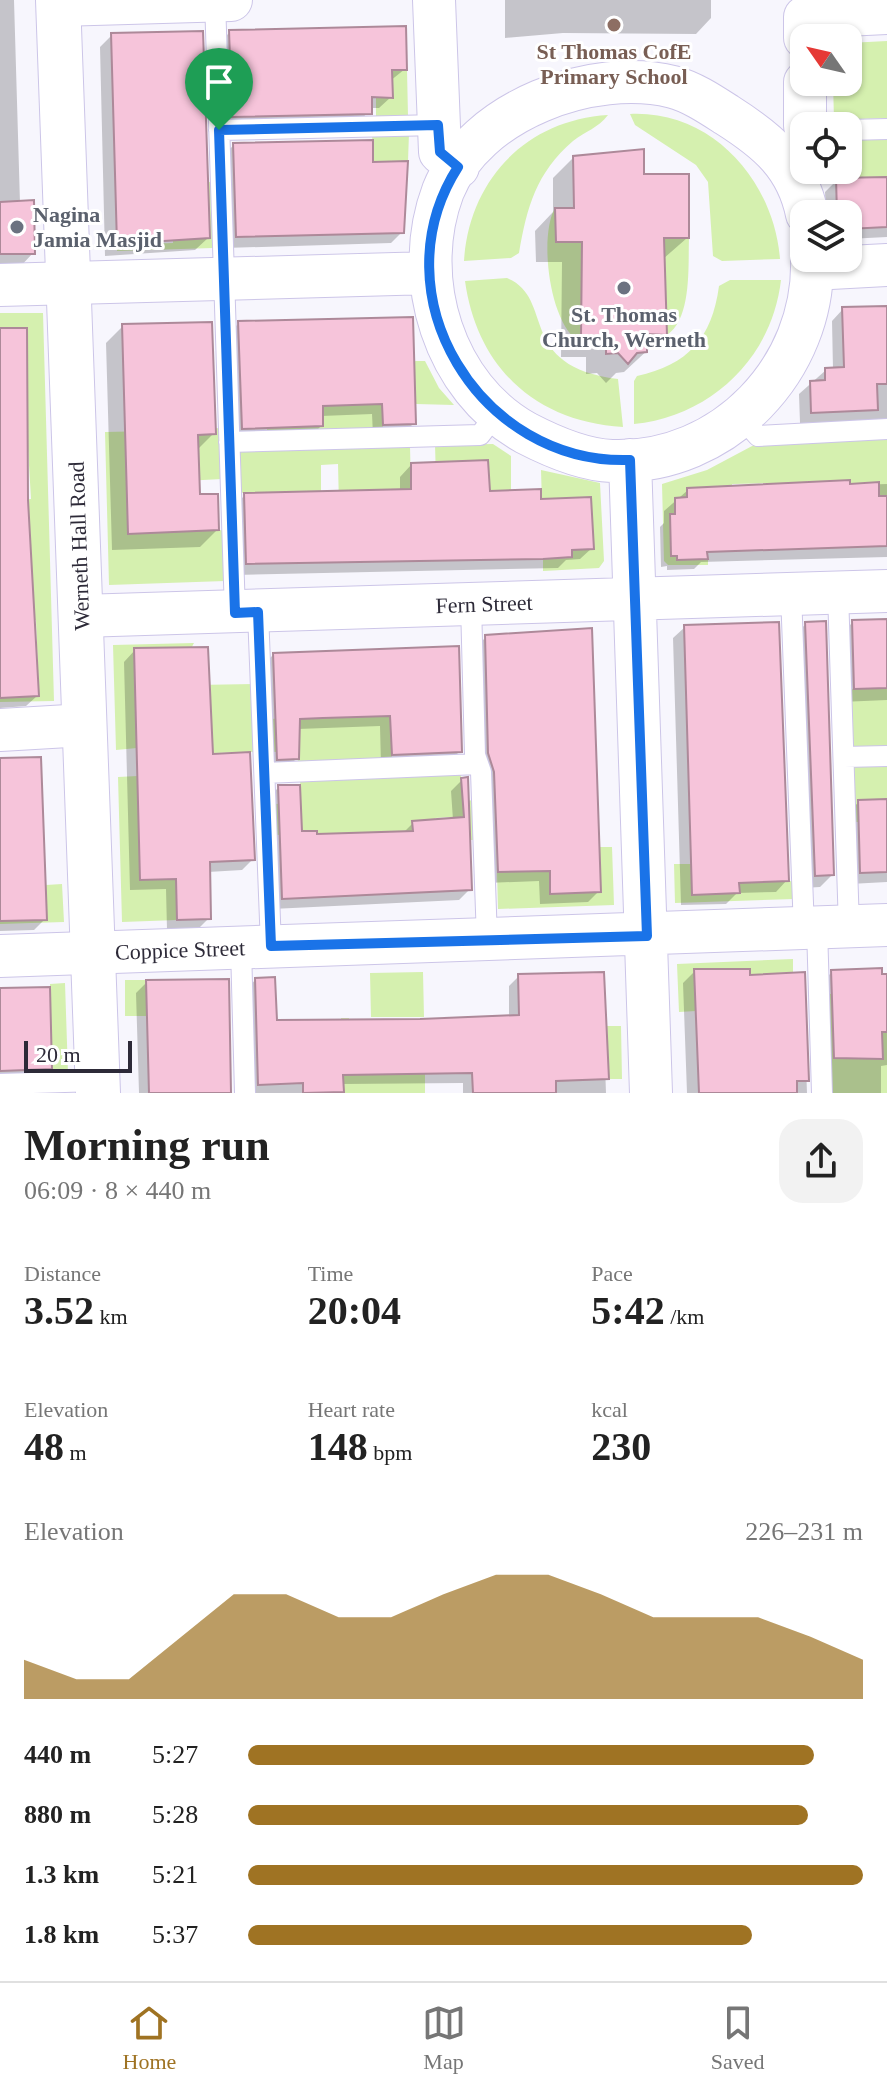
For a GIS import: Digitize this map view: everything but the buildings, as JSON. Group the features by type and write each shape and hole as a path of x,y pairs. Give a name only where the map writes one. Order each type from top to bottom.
{"street":[{"path":"58,3 231,0"},
{"path":"434,0 440,152 458,167"},
{"name":"Werneth Hall Road","path":"58,3 97,1087"},
{"path":"805,24 805,17 887,13"},
{"path":"790,138 741,124 706,101 675,88 641,82 605,84 559,94 517,111 481,138 458,167 444,189 437,213 431,273 448,350 470,386 497,413 533,436 583,456 630,460 689,447 717,435 741,417 780,374 796,347 812,292 812,272"},
{"path":"862,265 887,265"},
{"path":"0,285 431,273"},
{"path":"630,460 651,1093"},
{"name":"Fern Street","path":"81,616 887,591"},
{"path":"0,730 85,725"},
{"name":"Coppice Street","path":"0,956 839,927"}],"lane":[{"path":"215,0 229,442 265,773 245,1093"},
{"path":"219,130 438,125"},
{"path":"862,130 887,129"},
{"path":"229,442 480,435 497,413"},
{"path":"741,417 758,436 887,429"},
{"path":"822,1093 839,927 844,757 838,593"},
{"path":"791,594 839,927"},
{"path":"471,604 487,939"},
{"path":"844,757 887,756"},
{"path":"265,773 478,764"},
{"path":"0,1084 97,1087"}],"green space":[{"path":"887,41 887,118 862,119 862,112 834,112 833,96 862,96 862,42"},
{"path":"392,70 407,70 408,116 376,117 376,97 392,97"},
{"path":"630,114 660,116 688,124 734,156 752,178 766,203 780,259 722,261 713,256 708,182 696,165 635,125"},
{"path":"608,115 560,153 542,178 530,206 519,253 511,258 464,261 468,232 477,205 490,181 507,160 528,142 552,129 578,119"},
{"path":"372,133 409,133 408,161 373,162"},
{"path":"887,137 887,177 862,178 862,138"},
{"path":"212,182 213,248 117,251 117,245 173,243 172,183"},
{"path":"555,208 556,242 582,242 581,337 577,340 567,330 560,315 550,277 548,238"},
{"path":"664,238 689,238 685,304 681,317 667,335"},
{"path":"507,278 522,288 531,300 542,331 564,361 586,372 618,379 623,427 591,423 563,414 538,401 497,364 482,339 465,281"},
{"path":"730,280 781,280 765,334 751,358 712,395 688,409 662,419 634,424 634,381 637,376 670,365 694,346 710,320 719,286"},
{"path":"0,313 43,313 54,701 0,702 0,698 39,696 36,620 0,621 0,501 31,499 27,431 0,420 28,419 27,328 0,328"},
{"path":"425,361 439,388 454,405 416,404 416,392 405,392 404,364"},
{"path":"323,384 367,405 382,404 383,431 267,433 267,386 323,416"},
{"path":"221,428 222,479 184,481 177,430"},
{"path":"150,431 128,534 224,530 225,581 109,585 105,432"},
{"path":"887,439 887,496 879,496 878,482 864,483 850,499 849,480 828,481 828,491 818,492 818,481 807,481 806,492 795,493 795,482 785,483 785,498 770,498 769,483 732,484 731,499 722,487 688,488 687,497 675,498 675,514 670,514 671,556 708,559 708,565 668,565 664,561 662,484 707,470 754,445"},
{"path":"493,444 511,456 511,490 502,491 491,509 488,460 473,461 437,512 435,445"},
{"path":"410,446 411,490 339,506 338,464 321,465 321,506 314,491 238,493 238,451"},
{"path":"541,470 600,483 604,561 599,568 543,571 543,559 571,558 572,550 594,548 591,497 562,498 542,504"},
{"path":"194,643 137,748 116,750 113,645"},
{"path":"254,684 256,752 213,753 211,707 196,685"},
{"path":"887,688 887,748 850,748 847,689"},
{"path":"390,703 392,759 298,763 297,751 273,752 271,719 284,718 285,730 300,730 300,719 382,716"},
{"path":"887,764 887,799 866,822 851,822 849,765"},
{"path":"461,774 463,801 476,800 478,840 467,840 451,824 450,817 435,818 436,841 424,821 412,821 413,842 318,852 317,831 277,835 275,804 301,803 300,780"},
{"path":"138,776 140,880 195,878 176,885 177,920 122,922 118,777"},
{"path":"599,847 612,847 614,905 498,909 497,872 550,871 551,893"},
{"path":"674,864 691,864 692,895 739,893 739,883 794,881 794,899 675,903"},
{"path":"62,884 64,922 0,924 0,921 47,920 46,885"},
{"path":"793,959 793,972 777,973 777,982 750,983 749,969 694,969 696,1011 679,1012 677,964"},
{"path":"423,972 424,1017 371,1017 370,973"},
{"path":"125,980 146,980 147,1016 125,1016"},
{"path":"65,983 68,1073 52,1073 50,984"},
{"path":"829,994 841,994 883,1058 882,1032 887,1032 887,1093 832,1093"},
{"path":"341,1018 349,1018 350,1035 387,1074 425,1073 425,1093 326,1093 344,1091"},
{"path":"607,1026 621,1026 622,1079 609,1079"}],"place":[{"name":"St Thomas CofE Primary School","path":"614,25"},
{"name":"Nagina Jamia Masjid","path":"17,227"},
{"name":"St. Thomas Church, Werneth","path":"624,288"}],"route":[{"path":"438,125 440,152 458,167 444,189 437,213 431,273 448,350 461,375 478,397 514,426 533,436 583,456 610,461 630,460 647,936 271,946 258,612 235,613 219,130 438,125"}]}
